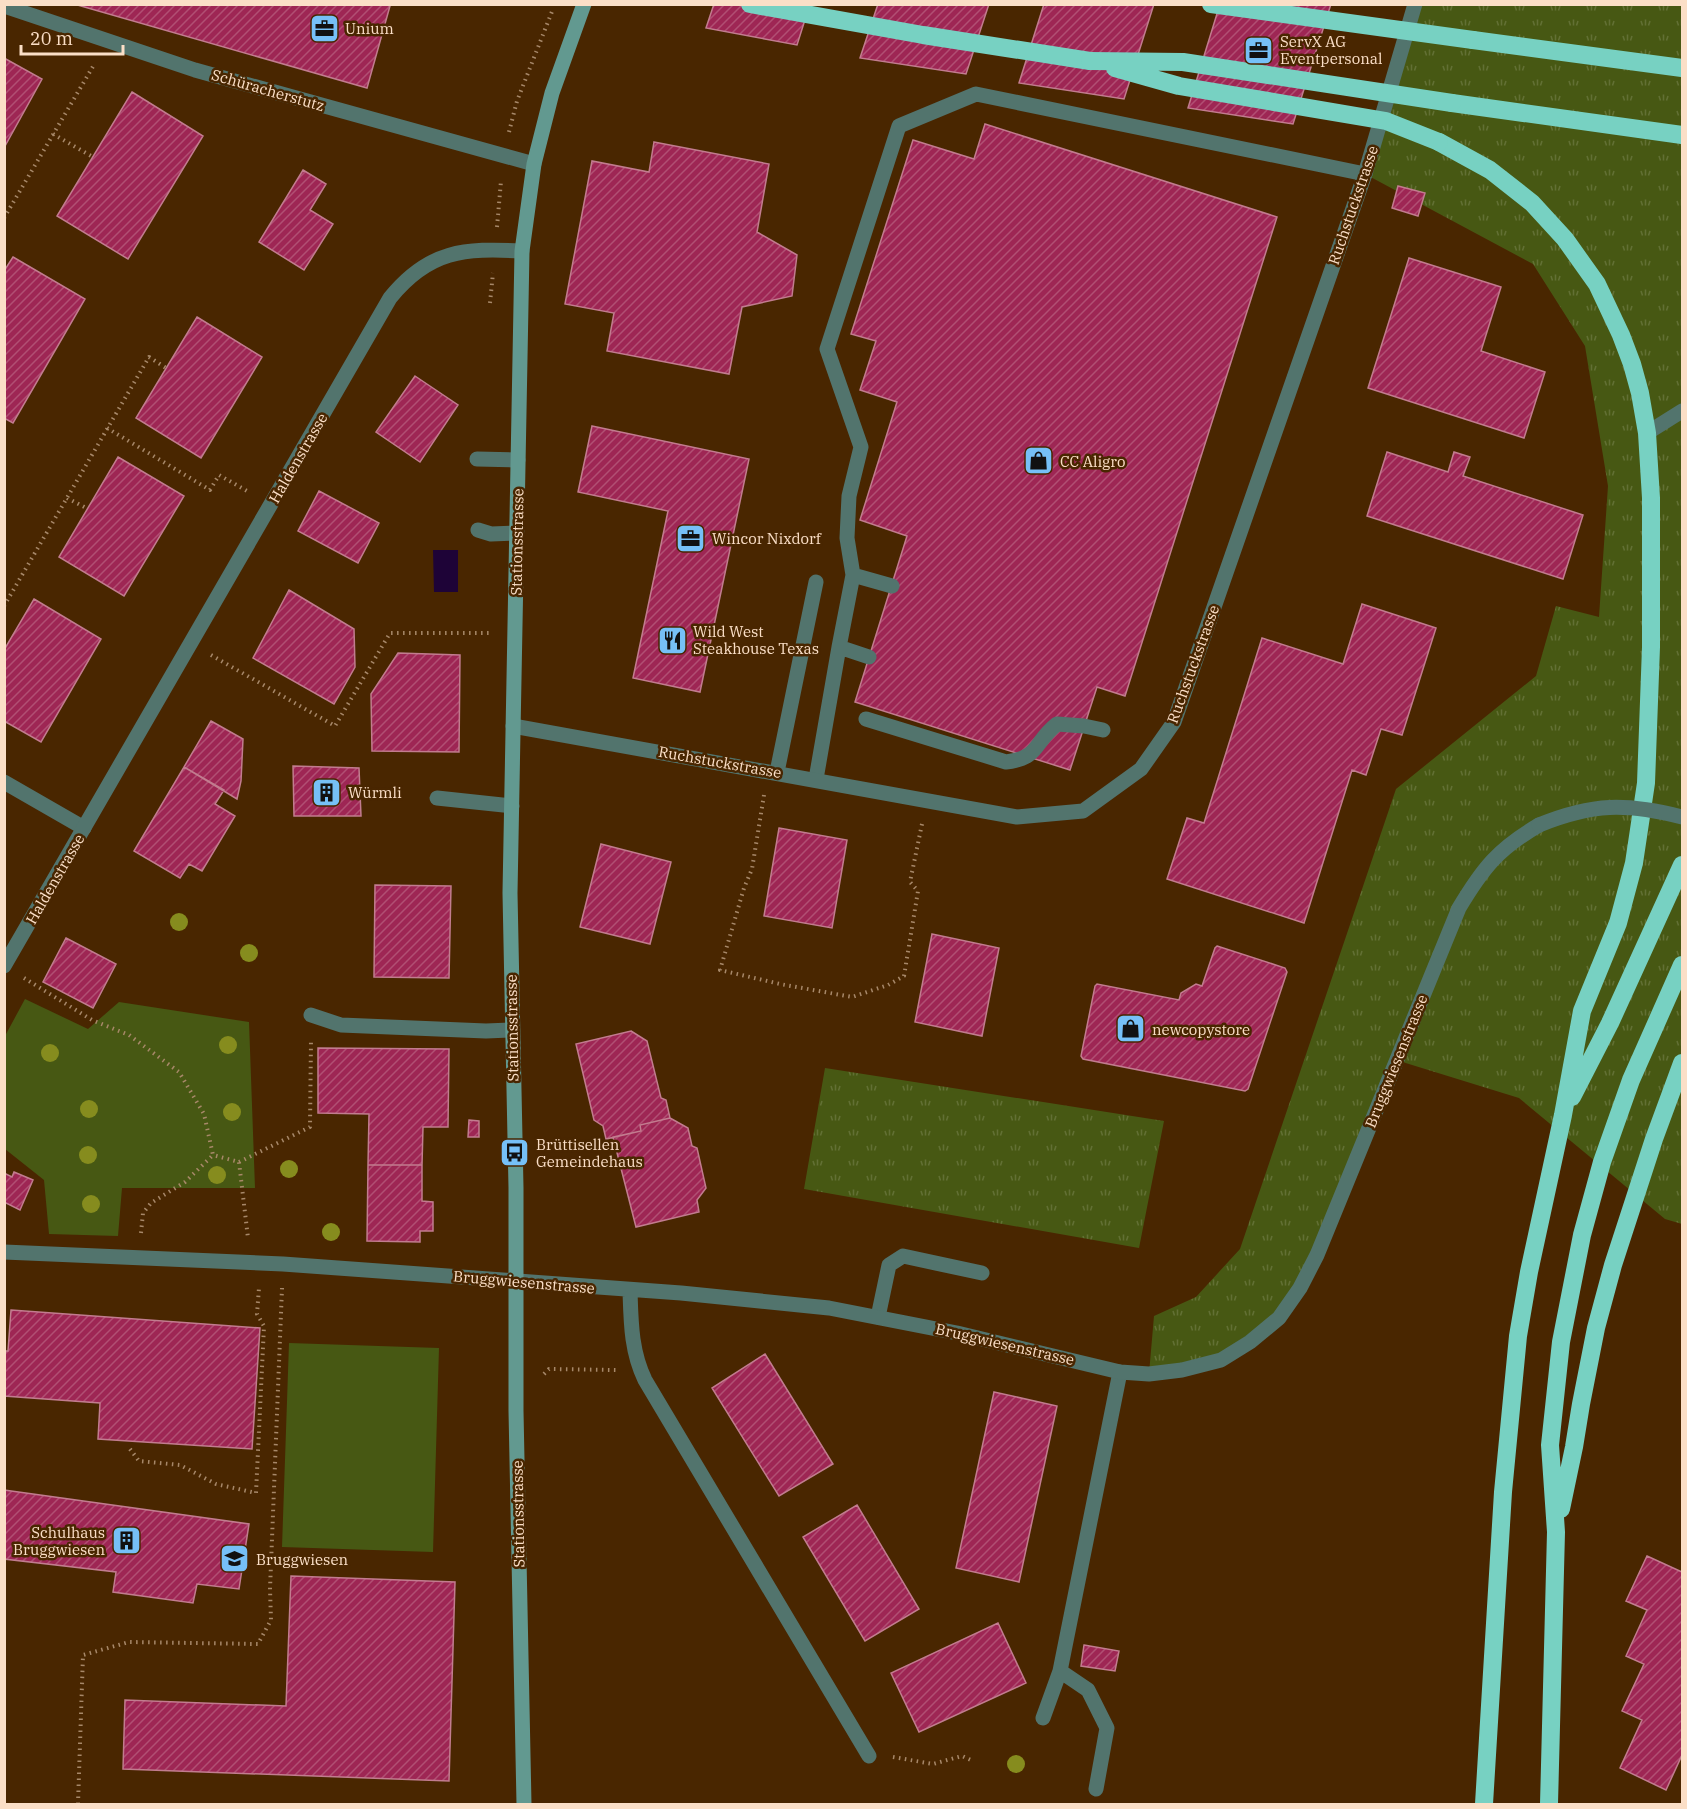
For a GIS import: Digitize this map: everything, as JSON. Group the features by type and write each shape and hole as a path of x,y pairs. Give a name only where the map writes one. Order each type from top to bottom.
{"highway":[{"path":"750,4 923,35 1090,61 1179,86 1386,121 1439,142 1490,170 1519,191 1550,221 1582,261 1597,284 1621,335 1632,364 1647,433 1651,498 1651,647 1646,783 1634,863 1618,923 1582,1011 1518,1336 1503,1492 1484,1804"},
{"path":"1211,4 1683,68"},
{"path":"1090,61 1183,62 1683,135"},
{"path":"1563,1115 1610,1023 1683,865"},
{"path":"1549,1804 1556,1532 1550,1445 1561,1342 1574,1270 1591,1200 1615,1124 1631,1080 1683,965"},
{"path":"1556,1532 1596,1328 1613,1265 1654,1139 1683,1063"}],"street":[{"path":"522,251 534,164 552,93 584,4"},
{"name":"Ruchstuckstrasse","path":"513,726 773,771 1017,817 1083,811 1141,769 1174,722 1365,174 1415,4"},
{"name":"Schüracherstutz","path":"4,6 195,69 534,164"},
{"path":"816,779 853,575 847,538 849,496 861,447 827,349 899,126 976,94 1365,174"},
{"name":"Haldenstrasse","path":"4,966 390,298 405,280 425,266 448,255 488,249 522,251"},
{"name":"Stationsstrasse","path":"522,251 510,893 524,1804"},
{"path":"1647,433 1683,411"},
{"path":"477,459 518,460"},
{"path":"478,530 491,534 517,533"},
{"path":"853,575 892,586"},
{"path":"773,771 816,582"},
{"path":"839,647 869,657"},
{"path":"866,719 1006,762 1022,760 1034,752 1045,733 1057,724 1103,730"},
{"path":"4,782 84,828"},
{"path":"437,798 512,806"},
{"name":"Bruggwiesenstrasse","path":"4,1252 283,1264 681,1293 829,1308 957,1333 1120,1372 1149,1374 1182,1370 1221,1360 1250,1342 1279,1318 1300,1288 1317,1255 1459,909 1481,873 1507,846 1539,825 1586,809 1614,806 1649,809 1683,817"},
{"path":"311,1015 341,1025 512,1030"},
{"path":"878,1317 889,1265 903,1256 981,1273"},
{"path":"630,1291 631,1333 638,1366 645,1380 869,1756"},
{"path":"1043,1718 1060,1671 1120,1372"},
{"path":"1060,1671 1088,1690 1107,1728 1096,1789"}],"path":[{"path":"4,218 107,40"},
{"path":"53,134 93,157"},
{"path":"4,606 149,357 166,368"},
{"path":"107,428 210,490 219,475 247,491"},
{"path":"68,498 88,509"},
{"path":"208,653 334,726 390,633 489,633"},
{"path":"773,771 752,869 744,888 720,969 791,986 852,997 888,985 904,976 918,891 910,882 927,800"},
{"path":"20,975 92,1020 129,1035 179,1072 204,1114 213,1155"},
{"path":"213,1155 239,1162 310,1127 311,1015"},
{"path":"138,1258 143,1213 151,1203 185,1182 213,1155"},
{"path":"130,1449 139,1461 180,1465 216,1484 256,1493 264,1326 256,1314 256,1263 239,1162"},
{"path":"78,1804 82,1655 129,1642 258,1644 271,1620 270,1589 283,1264"},
{"path":"544,1374 549,1369 619,1370"},
{"path":"893,1757 933,1764 962,1756 973,1761"}],"green space":[{"path":"1420,5 1682,5 1682,1224 1665,1219 1519,1098 1396,1060 1317,1255 1279,1318 1221,1360 1149,1374 1154,1316 1196,1297 1240,1249 1396,789 1536,676 1556,606 1599,617 1608,486 1585,346 1533,264 1365,174"},
{"path":"25,999 88,1029 119,1002 249,1022 255,1188 122,1188 118,1236 49,1234 44,1180 5,1149 5,1036"},
{"path":"825,1068 1164,1121 1139,1248 804,1189"},
{"path":"289,1343 439,1348 433,1552 282,1547"}],"shaded area":[{"path":"433,550 458,550 458,592 434,592"}],"building":[{"path":"74,4 384,4 390,6 367,88"},
{"path":"714,4 810,4 797,45 706,28"},
{"path":"878,4 989,4 966,74 860,58"},
{"path":"1044,4 1154,4 1124,99 1019,83"},
{"path":"1220,4 1331,4 1293,124 1188,108"},
{"path":"4,58 42,79 5,146 4,145"},
{"path":"132,92 203,136 128,259 57,216"},
{"name":"CC Aligro","path":"985,124 1277,217 1125,696 1097,687 1070,770 855,702 907,536 860,520 897,402 860,390 876,341 851,334 913,140 974,159"},
{"path":"654,142 769,164 757,232 797,255 792,296 742,307 729,374 607,351 614,313 565,304 592,161 649,172"},
{"path":"303,170 326,184 310,210 333,224 304,270 259,242"},
{"path":"1398,186 1425,193 1418,216 1392,208"},
{"path":"13,257 85,299 13,423 4,418 4,271"},
{"path":"1409,258 1501,287 1481,351 1545,372 1524,438 1368,388"},
{"path":"197,317 262,357 201,458 136,418"},
{"path":"415,376 458,405 420,462 376,432"},
{"path":"592,426 749,459 700,692 633,678 668,511 578,492"},
{"path":"1387,452 1448,472 1454,452 1470,457 1463,476 1583,515 1563,579 1367,516"},
{"path":"118,457 184,496 124,596 59,557"},
{"path":"319,491 379,523 358,563 298,531"},
{"path":"289,590 354,629 355,667 334,704 253,658"},
{"path":"34,599 101,639 41,742 4,721 4,650"},
{"path":"1362,604 1436,628 1402,735 1381,729 1366,775 1352,770 1304,923 1167,879 1187,818 1204,823 1262,638 1343,664"},
{"path":"398,653 460,655 459,752 372,751 371,694"},
{"path":"211,721 243,739 241,781 237,799 184,767"},
{"name":"Würmli","path":"293,766 359,768 361,816 294,816"},
{"path":"184,767 224,790 215,804 235,816 202,871 189,864 180,878 134,851"},
{"path":"779,828 847,840 832,928 764,916"},
{"path":"601,844 671,862 650,944 580,927"},
{"path":"375,885 451,886 449,978 374,977"},
{"path":"932,934 999,948 982,1036 915,1022"},
{"path":"66,938 116,964 93,1008 43,982"},
{"path":"1217,946 1285,968 1287,972 1248,1089 1245,1091 1083,1059 1081,1056 1097,984 1179,1000 1181,993 1196,984 1202,986"},
{"path":"631,1031 647,1041 661,1098 666,1100 670,1118 640,1125 641,1131 606,1139 603,1126 594,1120 576,1044"},
{"path":"318,1048 449,1049 448,1127 423,1127 422,1165 368,1165 369,1114 318,1113"},
{"path":"670,1118 688,1128 692,1146 697,1148 706,1188 697,1200 699,1212 636,1227 613,1137 641,1131 640,1125"},
{"path":"469,1120 479,1121 479,1137 468,1137"},
{"path":"368,1165 422,1165 422,1201 433,1202 433,1231 420,1231 420,1242 367,1241"},
{"path":"14,1172 33,1180 20,1210 4,1202 4,1173 12,1177"},
{"path":"11,1310 260,1328 252,1449 98,1439 100,1403 4,1396 4,1351 8,1351"},
{"path":"765,1354 833,1464 779,1496 712,1388"},
{"path":"994,1392 1057,1406 1019,1582 956,1568"},
{"name":"Schulhaus Bruggwiesen","path":"4,1490 249,1524 239,1589 197,1584 193,1603 113,1592 116,1572 4,1559"},
{"path":"857,1505 919,1609 865,1641 803,1537"},
{"path":"1647,1556 1682,1572 1682,1755 1666,1790 1620,1768 1642,1720 1622,1711 1644,1664 1626,1656 1647,1610 1626,1601"},
{"path":"291,1576 455,1582 449,1781 123,1769 125,1700 286,1706"},
{"path":"998,1623 1026,1683 919,1732 891,1673"},
{"path":"1084,1645 1119,1651 1115,1671 1081,1666"}],"place":[{"name":"Unium","path":"324,28"},
{"name":"ServX AG Eventpersonal","path":"1259,50"},
{"name":"CC Aligro","path":"1039,461"},
{"name":"Wincor Nixdorf","path":"691,538"},
{"name":"Wild West Steakhouse Texas","path":"672,640"},
{"name":"Würmli","path":"327,792"},
{"name":"newcopystore","path":"1131,1029"},
{"name":"Brüttisellen Gemeindehaus","path":"515,1153"},
{"name":"Schulhaus Bruggwiesen","path":"126,1541"},
{"name":"Bruggwiesen","path":"235,1559"}]}
